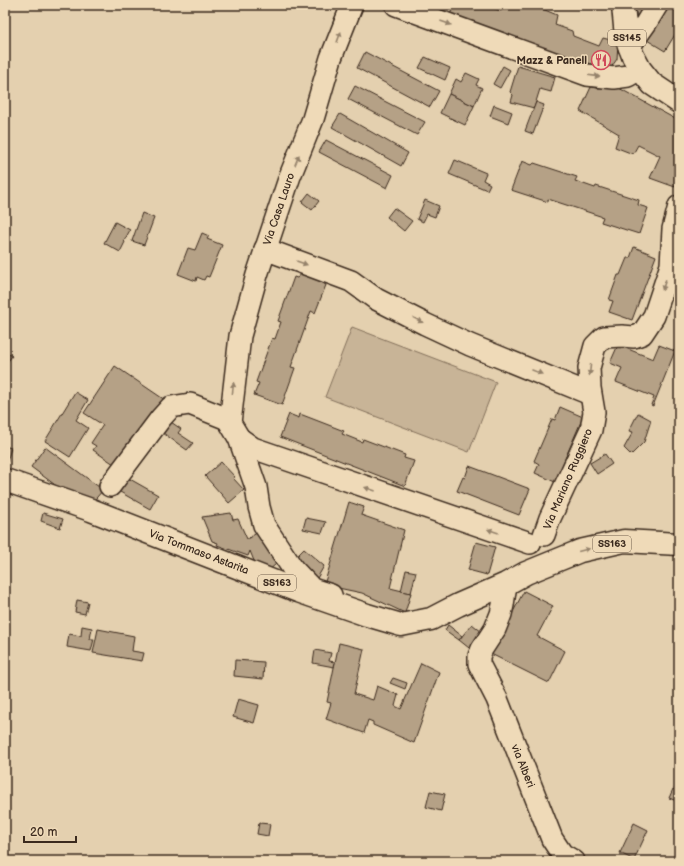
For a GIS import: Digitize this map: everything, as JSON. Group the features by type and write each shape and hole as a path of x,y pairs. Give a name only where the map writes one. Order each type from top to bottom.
{"main road":[{"name":"SS145","path":"623,5 626,37 633,56 640,69 652,84 679,102"},
{"name":"Via Tommaso Astarita","path":"5,480 91,510 298,591 401,625 431,619 526,573 580,551 624,541 679,544"}],"street":[{"name":"Via Casa Lauro","path":"230,420 240,336 257,275 290,176 313,119 331,58 352,5"},
{"path":"396,5 587,75 614,78 628,76 640,69"},
{"path":"630,47 657,5"},
{"name":"Via Mariano Ruggiero","path":"537,539 550,518 591,430 594,412 590,394 589,368 595,346 604,337 634,337 642,334 654,316 671,265 675,259 673,229 679,206"},
{"path":"266,250 351,281 376,299 463,342 590,394"},
{"path":"110,486 161,418 171,408 190,404 230,420 230,423 239,438 256,487 258,507 264,525 292,569 312,589 379,611 376,618"},
{"path":"239,438 254,448 537,539 528,549 529,555 536,563 542,565 548,564"},
{"name":"via Alberi","path":"506,584 501,614 495,629 482,649 479,656 479,664 497,699 552,839 562,854 574,861"}],"shaded area":[{"path":"352,327 496,382 469,452 325,397"}],"building":[{"path":"453,5 485,5 501,11 504,5 533,5 557,15 555,25 572,31 573,36 599,46 603,38 618,42 617,59 608,72 448,23"},
{"path":"636,5 653,5 636,23"},
{"path":"662,5 679,5 679,28 665,51 642,37"},
{"path":"365,52 439,91 430,107 357,68"},
{"path":"425,57 450,68 445,80 419,68"},
{"path":"503,66 510,70 500,88 493,84"},
{"path":"518,66 555,77 551,92 540,89 534,108 511,102 513,95 510,92"},
{"path":"466,73 479,79 476,85 482,88 474,106 449,94 456,79 461,82"},
{"path":"355,86 425,122 417,135 348,99"},
{"path":"591,87 617,87 679,121 679,166 675,187 650,178 660,156 638,145 633,154 615,147 619,134 580,111"},
{"path":"449,94 474,106 465,125 440,113"},
{"path":"536,102 544,105 533,134 525,131"},
{"path":"494,105 512,112 508,123 490,116"},
{"path":"340,114 408,153 401,166 332,127"},
{"path":"326,140 393,175 387,188 319,152"},
{"path":"455,160 486,173 483,180 490,184 487,190 449,174"},
{"path":"522,161 532,165 534,163 577,177 575,181 595,188 596,186 639,200 638,205 648,208 639,234 601,222 603,217 548,199 548,202 511,190"},
{"path":"309,193 319,201 312,210 302,202"},
{"path":"425,200 439,206 435,217 427,214 423,222 417,219"},
{"path":"394,208 412,221 404,231 387,217"},
{"path":"142,213 154,218 144,245 132,241"},
{"path":"115,222 130,230 120,252 104,243"},
{"path":"202,233 209,236 207,239 222,245 209,277 206,276 204,280 197,277 196,281 178,274 188,248 195,250"},
{"path":"634,247 656,256 632,320 609,312 613,301 609,300 618,275 620,275 627,258 630,258"},
{"path":"304,272 326,285 315,313 311,311 291,367 295,368 282,405 254,395 259,383 256,382 272,338 275,339 281,322 278,321 294,277 297,278"},
{"path":"618,345 653,359 659,345 675,351 653,406 651,405 654,397 616,382 622,368 610,363"},
{"path":"5,351 12,356 5,365"},
{"path":"115,366 165,400 120,468 93,450 96,446 91,443 103,425 84,413"},
{"path":"75,392 88,400 76,420 88,428 70,457 45,441"},
{"path":"560,407 583,417 555,482 535,473 539,464 534,461 552,419 555,420"},
{"path":"638,413 651,420 644,442 631,455 624,448 633,432 629,431"},
{"path":"289,414 299,418 300,414 344,431 342,434 362,442 363,439 405,455 404,458 414,461 405,486 280,437"},
{"path":"171,422 181,429 178,433 193,443 187,450 163,433"},
{"path":"5,446 11,448 7,462 5,462"},
{"path":"45,447 103,490 91,504 78,502 31,467"},
{"path":"605,454 612,464 597,474 590,463"},
{"path":"221,462 235,477 233,478 244,490 229,503 205,476"},
{"path":"469,466 530,489 519,515 457,491 463,477 465,478"},
{"path":"121,474 158,495 150,509 113,488"},
{"path":"349,502 364,507 361,515 404,530 390,588 411,593 405,613 362,593 324,585"},
{"path":"43,513 63,519 60,528 41,521"},
{"path":"231,513 233,520 238,519 247,539 265,528 283,558 268,571 256,566 250,551 248,556 217,545 218,543 212,541 202,517"},
{"path":"306,518 326,522 322,533 303,529"},
{"path":"476,542 495,547 487,575 468,570"},
{"path":"304,549 324,566 316,580 293,560"},
{"path":"406,570 416,572 411,593 401,591"},
{"path":"524,591 553,606 537,636 565,651 549,683 491,654"},
{"path":"77,600 88,602 85,614 75,612"},
{"path":"472,624 487,636 474,652 459,640"},
{"path":"448,625 462,636 459,640 445,630"},
{"path":"82,626 92,628 90,639 94,639 91,651 67,647 69,634 81,636"},
{"path":"98,629 134,636 132,651 144,653 142,661 93,653"},
{"path":"339,643 364,649 354,694 373,700 377,686 398,695 395,706 401,709 421,663 439,672 414,743 373,725 373,722 368,720 364,733 326,719 331,703 327,702"},
{"path":"315,650 331,653 329,661 335,662 334,667 313,663"},
{"path":"235,660 264,662 263,679 234,676"},
{"path":"393,678 407,683 405,689 390,683"},
{"path":"238,699 259,705 254,723 233,717"},
{"path":"673,789 679,792 679,802 669,798"},
{"path":"430,791 445,794 441,811 426,807"},
{"path":"259,823 270,824 268,836 257,834"},
{"path":"634,823 648,830 634,860 620,853"}],"place":[{"name":"Mazz & Panell","path":"601,60"}]}
